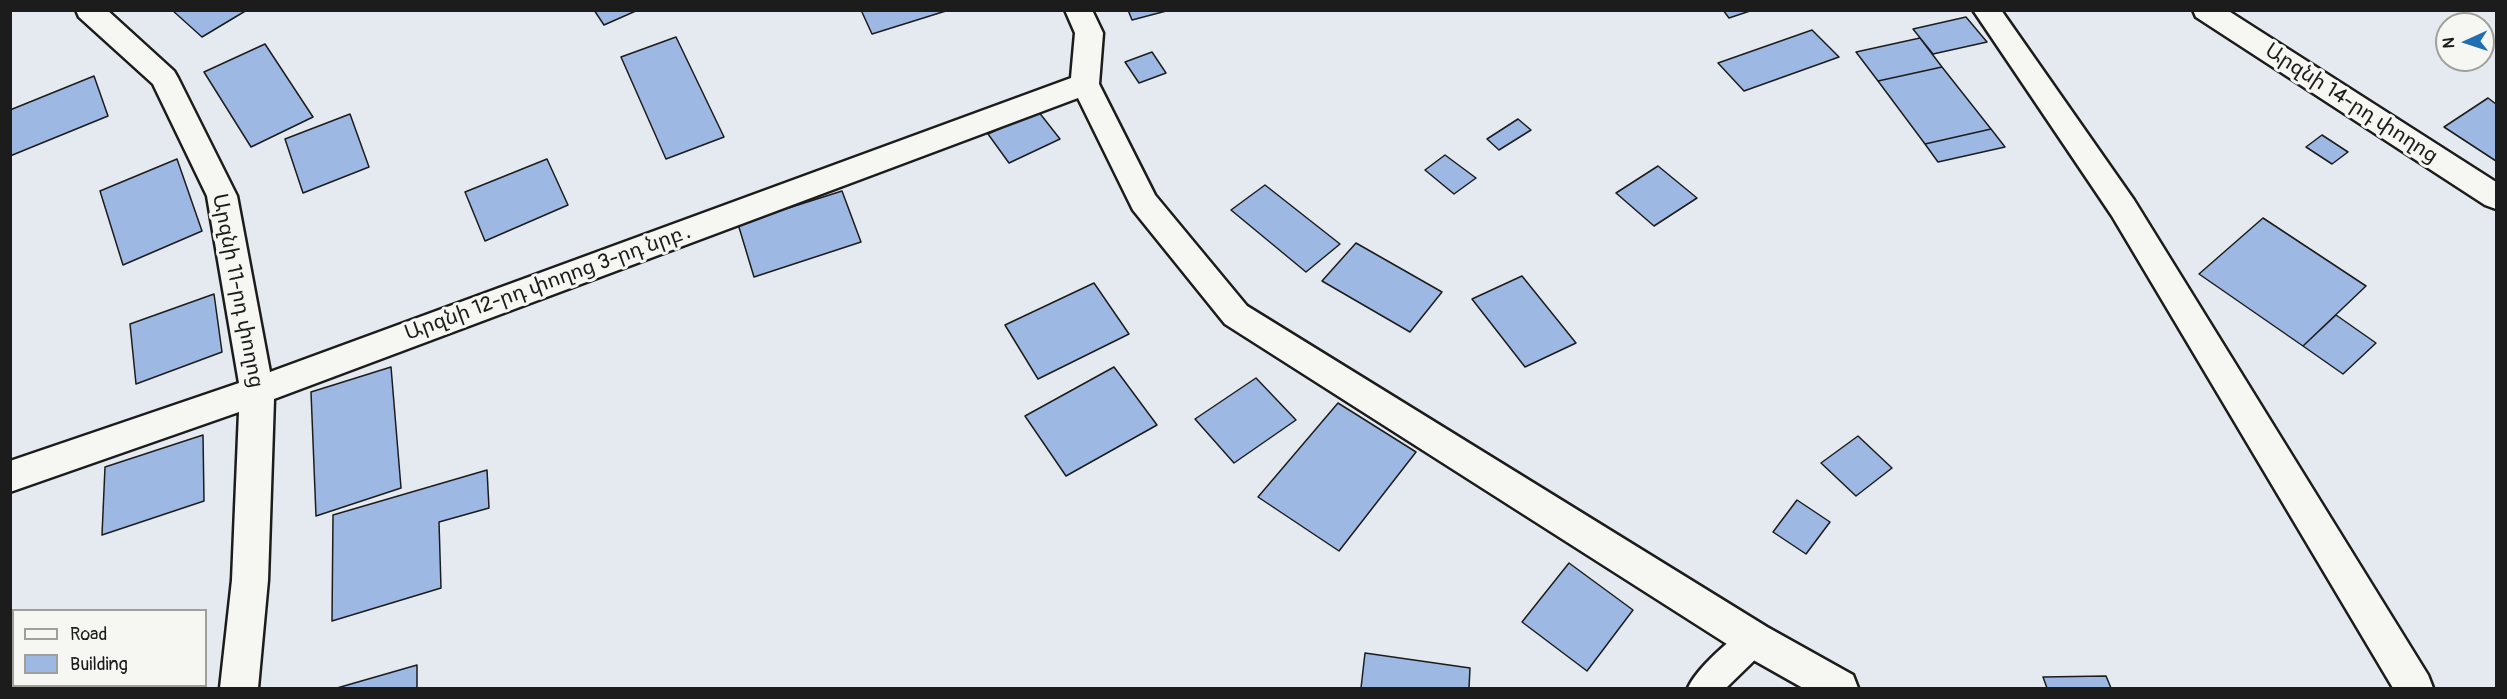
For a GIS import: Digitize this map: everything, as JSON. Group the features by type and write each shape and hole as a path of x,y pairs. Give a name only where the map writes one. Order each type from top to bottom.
{"street":[{"name":"Արզնի 11-րդ փողոց","path":"89,10 164,78 222,196 257,391 250,580 239,688"},
{"path":"1078,10 1089,33 1085,84 1144,202 1236,315 1754,640 1839,688"},
{"path":"1986,10 2123,208 2414,688"},
{"name":"Արզնի 14-րդ փողոց","path":"2206,10 2496,197"},
{"name":"Արզնի 12-րդ փողոց 3-րդ նրբ․","path":"10,477 257,391 1085,84"}],"lane":[{"path":"1704,688 1754,640"}],"building":[{"path":"172,10 247,10 202,37"},
{"path":"594,10 638,10 604,25"},
{"path":"861,10 949,10 872,34"},
{"path":"1128,10 1170,10 1132,20"},
{"path":"1723,10 1753,10 1729,18"},
{"path":"1966,17 1987,42 1933,54 1913,29"},
{"path":"1812,30 1839,57 1744,91 1718,63"},
{"path":"676,37 724,137 666,159 621,57"},
{"path":"1920,38 1942,67 1878,81 1856,52"},
{"path":"265,44 313,117 251,147 204,72"},
{"path":"1152,52 1166,73 1139,83 1125,62"},
{"path":"1942,67 1991,129 1925,144 1878,81"},
{"path":"94,76 108,116 10,156 10,110"},
{"path":"2488,98 2496,104 2496,161 2444,127"},
{"path":"1038,111 1060,139 1009,163 988,134"},
{"path":"350,114 369,167 303,193 285,139"},
{"path":"1518,119 1531,130 1499,150 1487,139"},
{"path":"1991,129 2005,147 1938,162 1925,144"},
{"path":"2322,135 2348,152 2332,164 2306,147"},
{"path":"1445,155 1476,178 1454,194 1425,170"},
{"path":"177,159 202,231 123,265 100,191"},
{"path":"547,159 568,205 485,241 465,192"},
{"path":"1658,166 1697,198 1654,226 1616,193"},
{"path":"1265,185 1340,244 1306,272 1231,210"},
{"path":"842,191 861,242 754,277 738,224"},
{"path":"2263,218 2366,286 2303,346 2199,274"},
{"path":"1356,243 1442,292 1410,332 1322,281"},
{"path":"1522,276 1576,343 1525,367 1472,299"},
{"path":"1094,283 1129,334 1038,379 1005,325"},
{"path":"214,294 222,352 136,384 130,324"},
{"path":"2336,315 2376,343 2343,374 2303,346"},
{"path":"391,367 401,488 316,516 311,392"},
{"path":"1114,367 1157,425 1066,476 1025,416"},
{"path":"1256,378 1296,420 1234,463 1195,419"},
{"path":"1338,403 1416,452 1339,551 1258,497"},
{"path":"203,435 204,501 102,535 105,467"},
{"path":"1858,436 1892,468 1856,496 1821,463"},
{"path":"487,470 489,508 439,522 441,588 332,621 333,515"},
{"path":"1797,500 1830,522 1806,554 1773,532"},
{"path":"1569,563 1633,610 1587,671 1522,622"},
{"path":"1365,653 1470,668 1469,688 1361,688"},
{"path":"417,665 417,688 337,688"},
{"path":"2106,676 2111,688 2047,688 2043,677"},
{"path":"104,687 200,687 200,688"}]}
